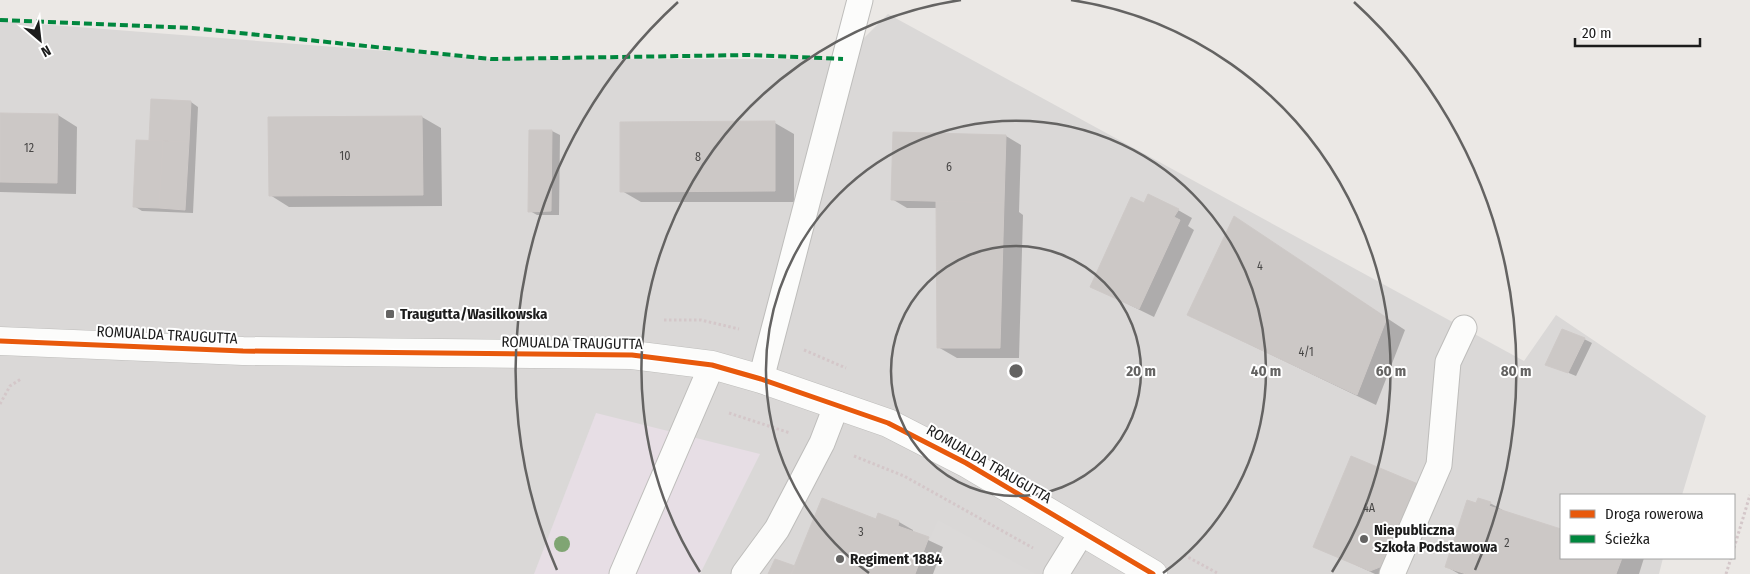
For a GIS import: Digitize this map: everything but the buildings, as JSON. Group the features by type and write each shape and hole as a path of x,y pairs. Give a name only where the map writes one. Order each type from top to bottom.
{"street":[{"name":"ROMUALDA TRAUGUTTA","path":"0,341 243,351 632,355 712,365 837,404 888,423 966,462 1153,574"}],"lane":[{"path":"761,379 860,0"},
{"path":"1392,574 1439,465 1448,362 1464,328"},
{"path":"622,574 712,365"},
{"path":"744,574 777,529 822,443 837,404"},
{"path":"1059,569 1082,532"}],"path":[{"path":"0,404 10,386 24,378"},
{"path":"695,402 822,443 904,476 1059,569"},
{"path":"1735,545 1750,495"},
{"path":"1726,574 1731,559"}],"shaded area":[{"path":"888,14 1524,361 1556,315 1706,416 1682,494 1560,494 1560,559 1663,559 1659,574 0,574 0,21 491,59 843,59"},
{"path":"596,413 760,454 700,574 534,574"},
{"path":"938,520 1036,574 915,574"}],"marked path":[{"path":"0,20 192,28 491,59 749,55 843,59"}],"cycle path":[{"path":"0,341 243,351 632,355 712,365 761,379 888,423 966,463 1153,574"}],"place":[{"name":"Traugutta/Wasilkowska","path":"390,314"},
{"name":"Niepubliczna Szkoła Podstawowa","path":"1364,539"},
{"name":"Regiment 1884","path":"840,559"}]}
